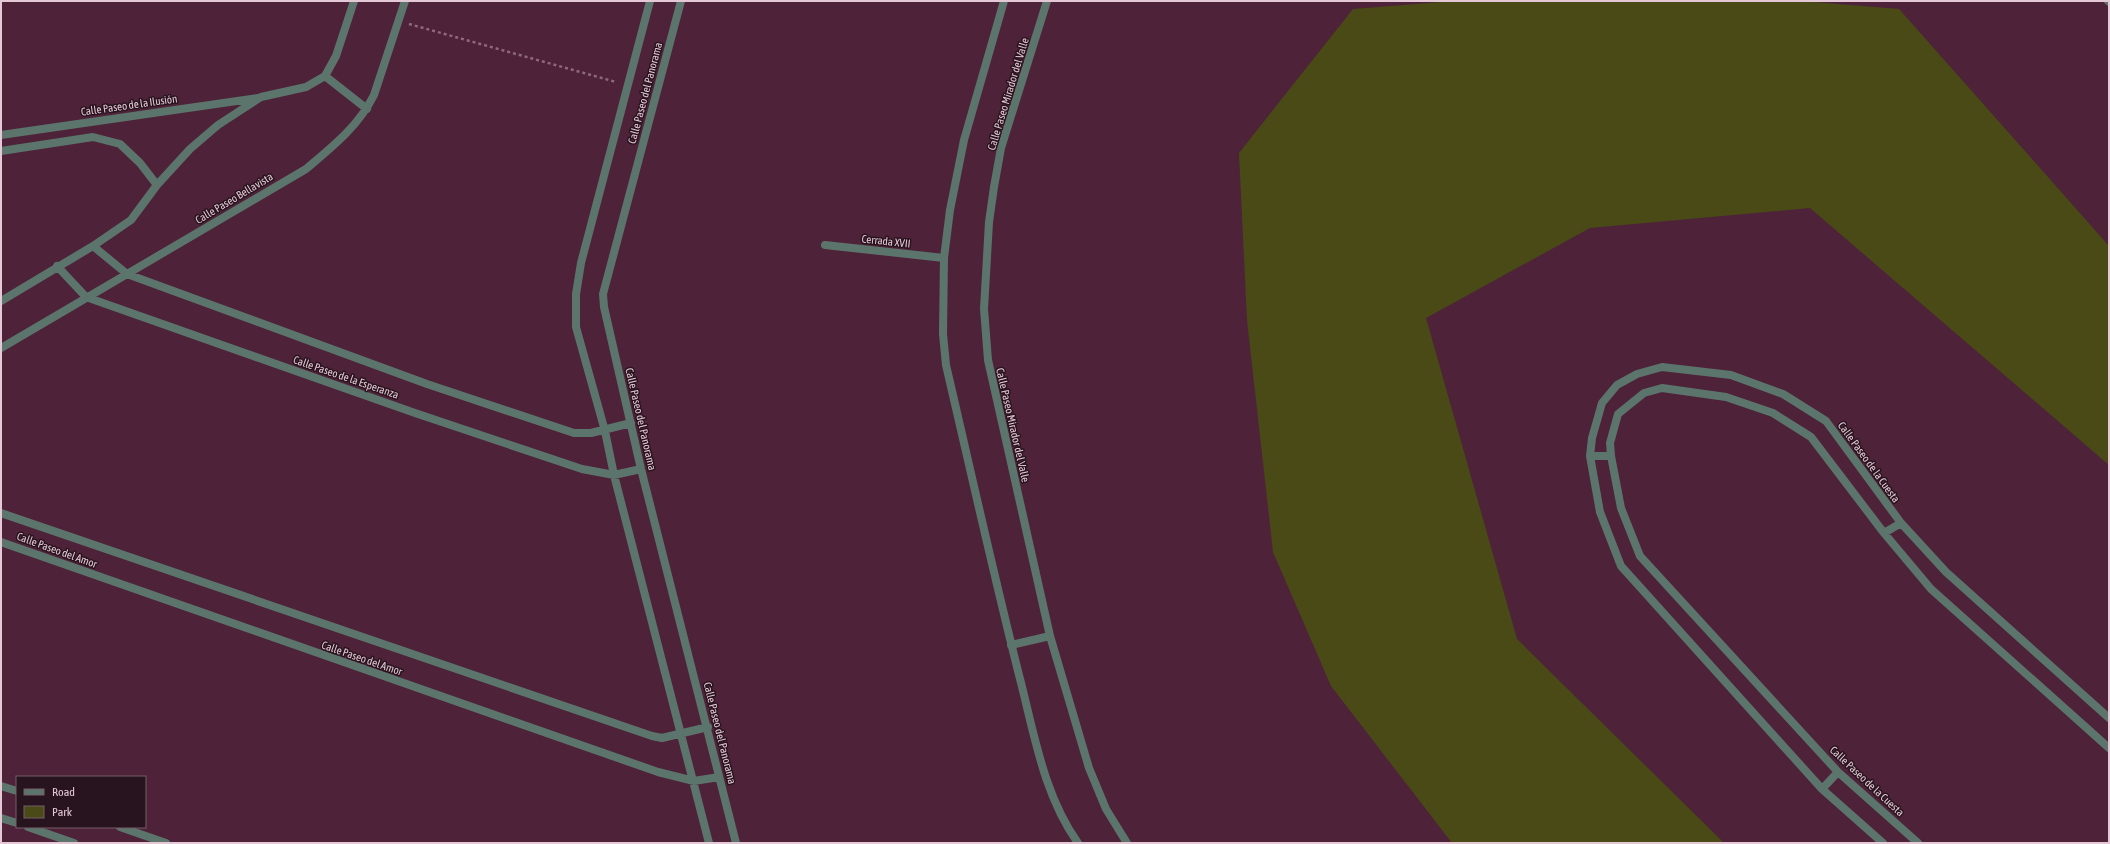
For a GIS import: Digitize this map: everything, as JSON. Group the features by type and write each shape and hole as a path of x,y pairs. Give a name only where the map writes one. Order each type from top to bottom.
{"street":[{"path":"1,301 57,266 93,246 131,220 157,185 190,149 218,125 261,97 306,87 325,76 336,56 354,1"},
{"name":"Calle Paseo Bellavista","path":"1,348 306,169 345,136 367,109 374,96 405,1"},
{"name":"Calle Paseo del Panorama","path":"650,1 581,263 575,305 576,327 605,431 614,475 709,843"},
{"name":"Calle Paseo del Panorama","path":"681,1 603,294 604,307 641,469 708,727 736,843"},
{"path":"1004,1 964,140 950,210 944,258 943,334 946,365 1011,644 1047,783 1067,827 1078,843"},
{"name":"Calle Paseo Mirador del Valle","path":"1047,1 1002,148 989,222 984,309 988,360 1050,636 1089,768 1106,809 1127,843"},
{"path":"325,76 367,109"},
{"name":"Calle Paseo de la Ilusión","path":"1,135 261,97"},
{"path":"1,151 93,137 120,144 140,163 157,185"},
{"name":"Cerrada XVII","path":"826,245 944,258"},
{"name":"Calle Paseo de la Esperanza","path":"93,246 127,274 427,384 530,419 574,433 605,431 631,423"},
{"name":"Calle Paseo de la Esperanza","path":"57,266 86,297 521,450 582,469 614,475 641,469"},
{"name":"Calle Paseo de la Cuesta","path":"1883,843 1822,789 1621,566 1600,512 1590,456 1592,438 1602,403 1617,385 1637,374 1662,367 1731,375 1783,394 1826,421 1901,523 1946,572 2109,718"},
{"name":"Calle Paseo de la Cuesta","path":"1918,843 1838,772 1640,556 1621,508 1610,443 1618,414 1644,393 1662,388 1726,397 1773,413 1811,437 1884,533 1931,589 2109,748"},
{"path":"1590,456 1611,456"},
{"name":"Calle Paseo del Amor","path":"1,513 652,736 662,738 708,727"},
{"path":"1884,533 1901,523"},
{"name":"Calle Paseo del Amor","path":"1,542 658,772 694,781 719,777"},
{"path":"1011,644 1050,636"},
{"path":"1822,789 1838,772"},
{"path":"1,786 16,791"},
{"path":"1,818 16,823"},
{"path":"31,828 74,843"},
{"path":"123,828 166,843"}],"path":[{"path":"399,21 627,85"}],"green space":[{"path":"1454,1 1802,1 1899,9 2109,246 2109,465 1810,208 1590,228 1426,318 1517,639 1724,843 1452,843 1331,686 1273,552 1247,320 1239,153 1353,9"}]}
